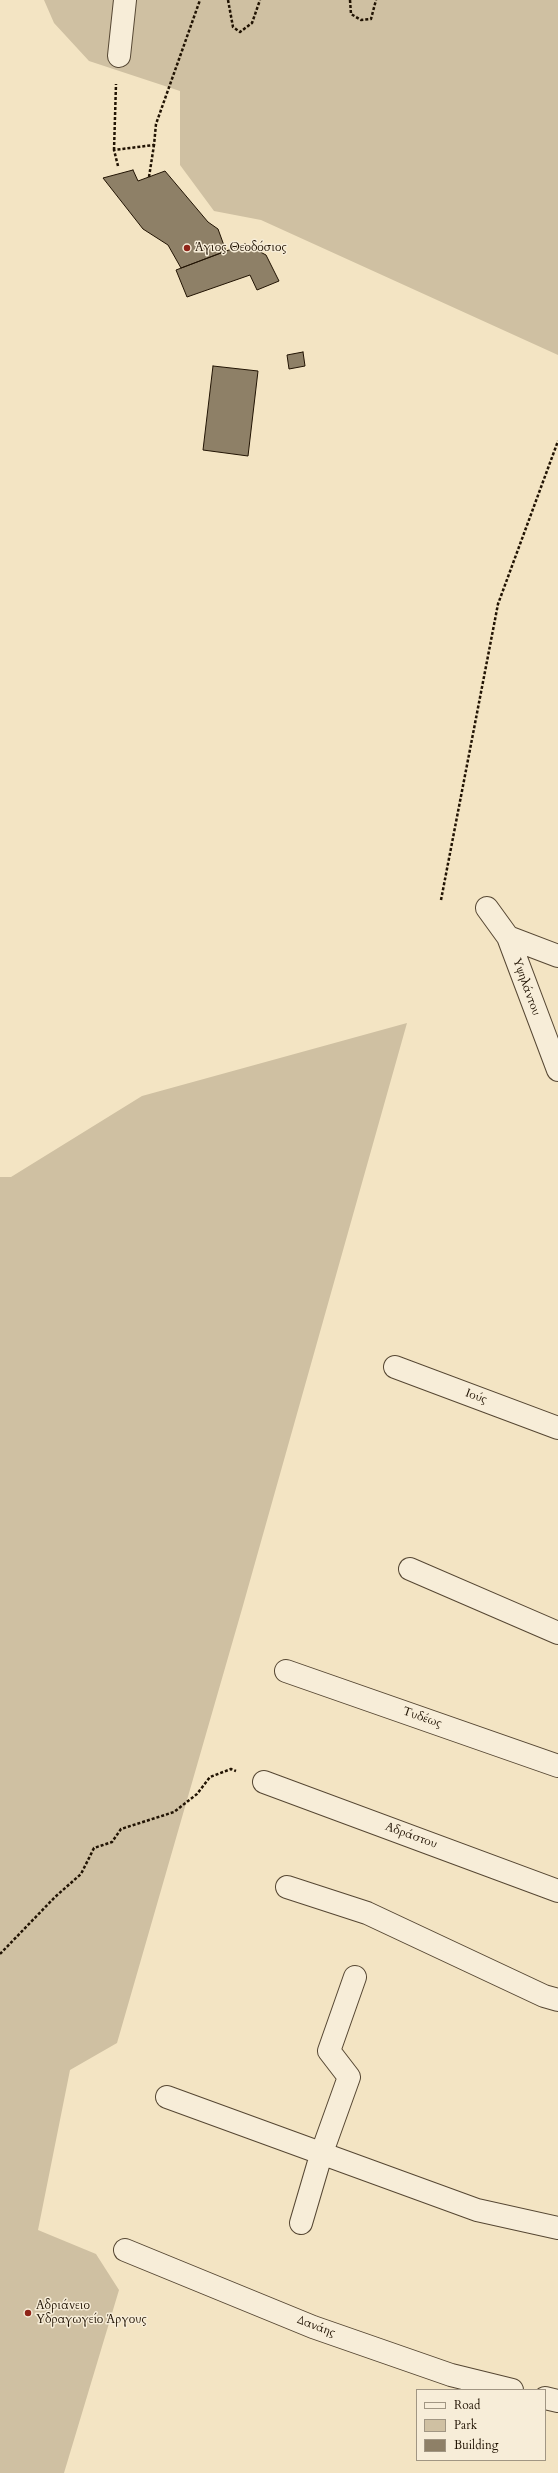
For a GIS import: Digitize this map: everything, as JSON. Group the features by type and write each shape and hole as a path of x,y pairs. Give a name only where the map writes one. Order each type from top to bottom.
{"street":[{"path":"119,56 125,0"},
{"name":"Υψηλάντου","path":"487,908 508,937 558,1070"},
{"path":"508,937 558,956"},
{"name":"Ιούς","path":"395,1367 558,1428"},
{"path":"410,1569 558,1633"},
{"name":"Τυδέως","path":"286,1671 558,1766"},
{"name":"Αδράστου","path":"264,1782 558,1891"},
{"path":"287,1887 367,1913 544,1996 558,2000"},
{"path":"300,2223 321,2155 348,2077 329,2051 355,1977"},
{"path":"167,2097 321,2155 477,2210 558,2228"},
{"name":"Δανάης","path":"125,2250 313,2327 451,2375 508,2389"},
{"path":"546,2398 558,2401"}],"path":[{"path":"149,177 156,124 200,0"},
{"path":"228,0 233,26 240,32 252,23 260,0"},
{"path":"350,0 351,14 361,20 371,19 376,0"},
{"path":"118,166 114,150 119,56"},
{"path":"114,150 154,145"},
{"path":"441,900 498,604 558,440"},
{"path":"0,1954 50,1902 81,1874 94,1848 112,1842 121,1829 174,1812 197,1794 210,1778 231,1769"}],"green space":[{"path":"44,0 558,0 558,355 261,220 214,211 180,165 180,91 89,61 54,23"},
{"path":"407,1023 242,1609 117,2043 70,2070 38,2230 96,2254 119,2290 64,2473 0,2473 0,1177 11,1177 142,1096"}],"building":[{"path":"133,170 138,181 165,171 208,222 218,229 226,251 181,268 168,245 143,229 103,178"},
{"path":"245,244 266,255 279,281 257,290 250,275 187,297 176,270"},
{"path":"303,352 305,366 289,369 287,355"},
{"path":"213,366 258,371 248,456 203,450"}],"place":[{"name":"Άγιος Θεοδόσιος","path":"187,248"},
{"name":"Αδριάνειο Υδραγωγείο Άργους","path":"28,2313"}]}
